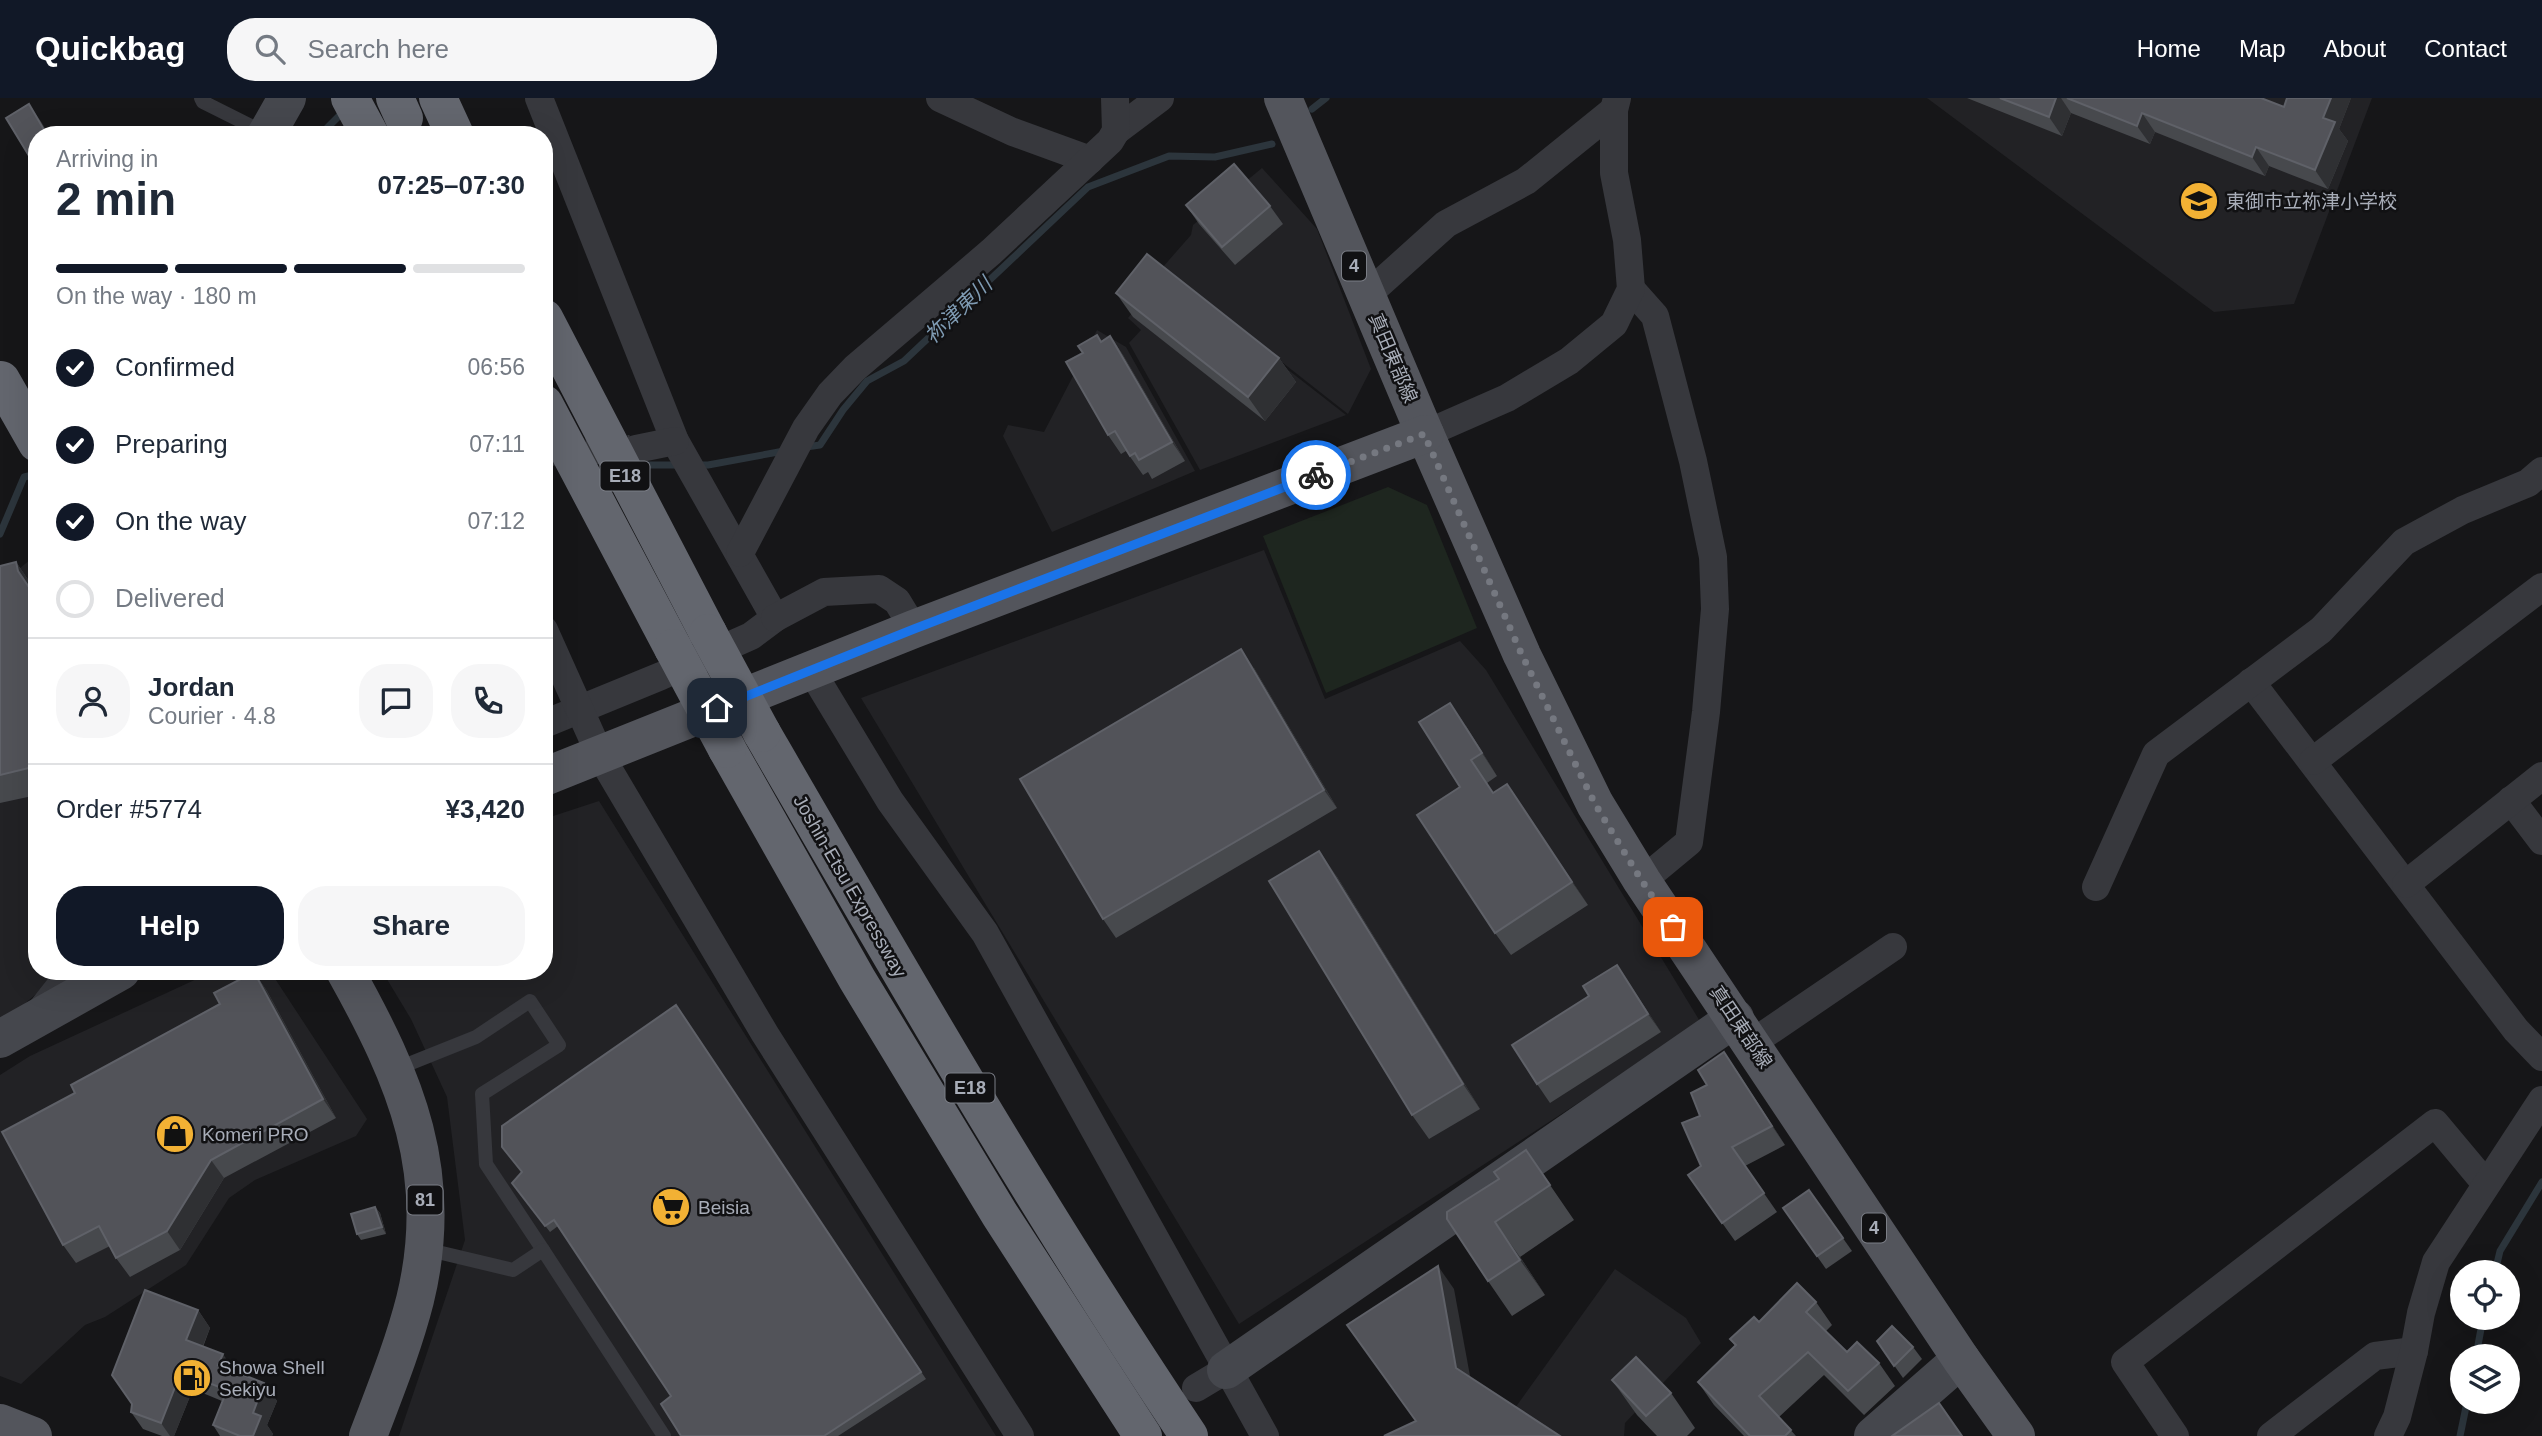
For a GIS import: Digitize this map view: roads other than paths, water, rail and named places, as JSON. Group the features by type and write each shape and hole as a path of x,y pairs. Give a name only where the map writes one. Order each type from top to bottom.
{"highway":[{"path":"350,98 365,126"},
{"path":"438,98 451,126"},
{"path":"449,98 461,126"},
{"name":"Joshin-Etsu Expressway","path":"553,333 762,733 895,965 1008,1150 1189,1436"},
{"path":"0,391 28,430"},
{"name":"Joshin-Etsu Expressway","path":"553,421 727,749 856,979 1000,1215 1143,1436"},
{"path":"553,436 587,487"}],"main road":[{"name":"真田東部線","path":"1283,98 1424,434 1534,680 1595,804 1642,881 2015,1436"},
{"path":"553,773 914,629 1424,434"},
{"name":"81","path":"350,980 395,1069 411,1112 425,1191 424,1248 417,1289 408,1324 368,1436"},
{"path":"0,1423 33,1436"}],"street":[{"path":"271,126 287,98"},
{"path":"539,98 550,126"},
{"path":"940,98 1013,132 1090,160"},
{"path":"1115,98 1116,131"},
{"path":"740,553 795,447 830,394 855,368 991,253 1110,141 1116,131 1160,98"},
{"path":"1366,296 1446,224 1526,181 1616,104"},
{"path":"1424,434 1507,398 1569,360 1614,324 1631,289 1628,240 1614,173 1616,104"},
{"path":"380,126 404,112"},
{"path":"553,133 679,447 775,618"},
{"path":"1631,289 1656,316 1693,461 1710,545 1715,609 1706,712 1689,842 1642,881"},
{"path":"0,391 28,399"},
{"path":"636,449 679,447"},
{"path":"2096,887 2156,754 2320,630 2404,542 2463,510 2537,484"},
{"path":"2314,761 2542,587"},
{"path":"553,720 751,636 775,618 824,592 879,589 898,601 914,629"},
{"path":"553,650 600,755 765,1034 1020,1436"},
{"path":"811,670 890,801 985,933 1211,1379 1265,1436"},
{"path":"2251,682 2314,761 2356,822 2516,1030 2542,1056"},
{"path":"2406,884 2542,776"},
{"path":"2511,800 2542,841"},
{"path":"1211,1379 1743,1031 1893,947"},
{"path":"36,1017 65,980"},
{"path":"0,1039 104,980"},
{"path":"2389,1436 2397,1418 2421,1312 2436,1262 2542,1100"},
{"path":"2175,1436 2125,1362 2435,1123 2486,1184"},
{"path":"2271,1436 2375,1356 2414,1351"},
{"path":"1873,1436 1961,1359"}],"lane":[{"path":"201,98 203,102 250,126"},
{"path":"395,1069 476,1037 530,1001 559,1045 482,1094 486,1164 664,1436"},
{"path":"424,1248 513,1270 543,1250"}],"waterway":[{"name":"祢津東川","path":"1312,109 1326,98"},
{"path":"329,126 344,111"},
{"name":"祢津東川","path":"806,447 820,445 843,410 867,381 904,361 1088,187 1169,156 1215,157 1272,144"},
{"name":"祢津東川","path":"696,465 784,451"},
{"name":"祢津東川","path":"648,465 680,465"},
{"path":"0,534 24,477 28,476"},
{"path":"2498,1260 2500,1251 2542,1182"},
{"path":"2478,1344 2481,1330"},
{"path":"2460,1436 2465,1414"}],"tunnel":[{"path":"553,452 630,449"}],"place":[{"name":"東御市立祢津小学校","path":"2199,201"},
{"name":"Komeri PRO","path":"175,1134"},
{"name":"Beisia","path":"671,1207"},
{"name":"Showa Shell Sekiyu","path":"192,1378"}]}
